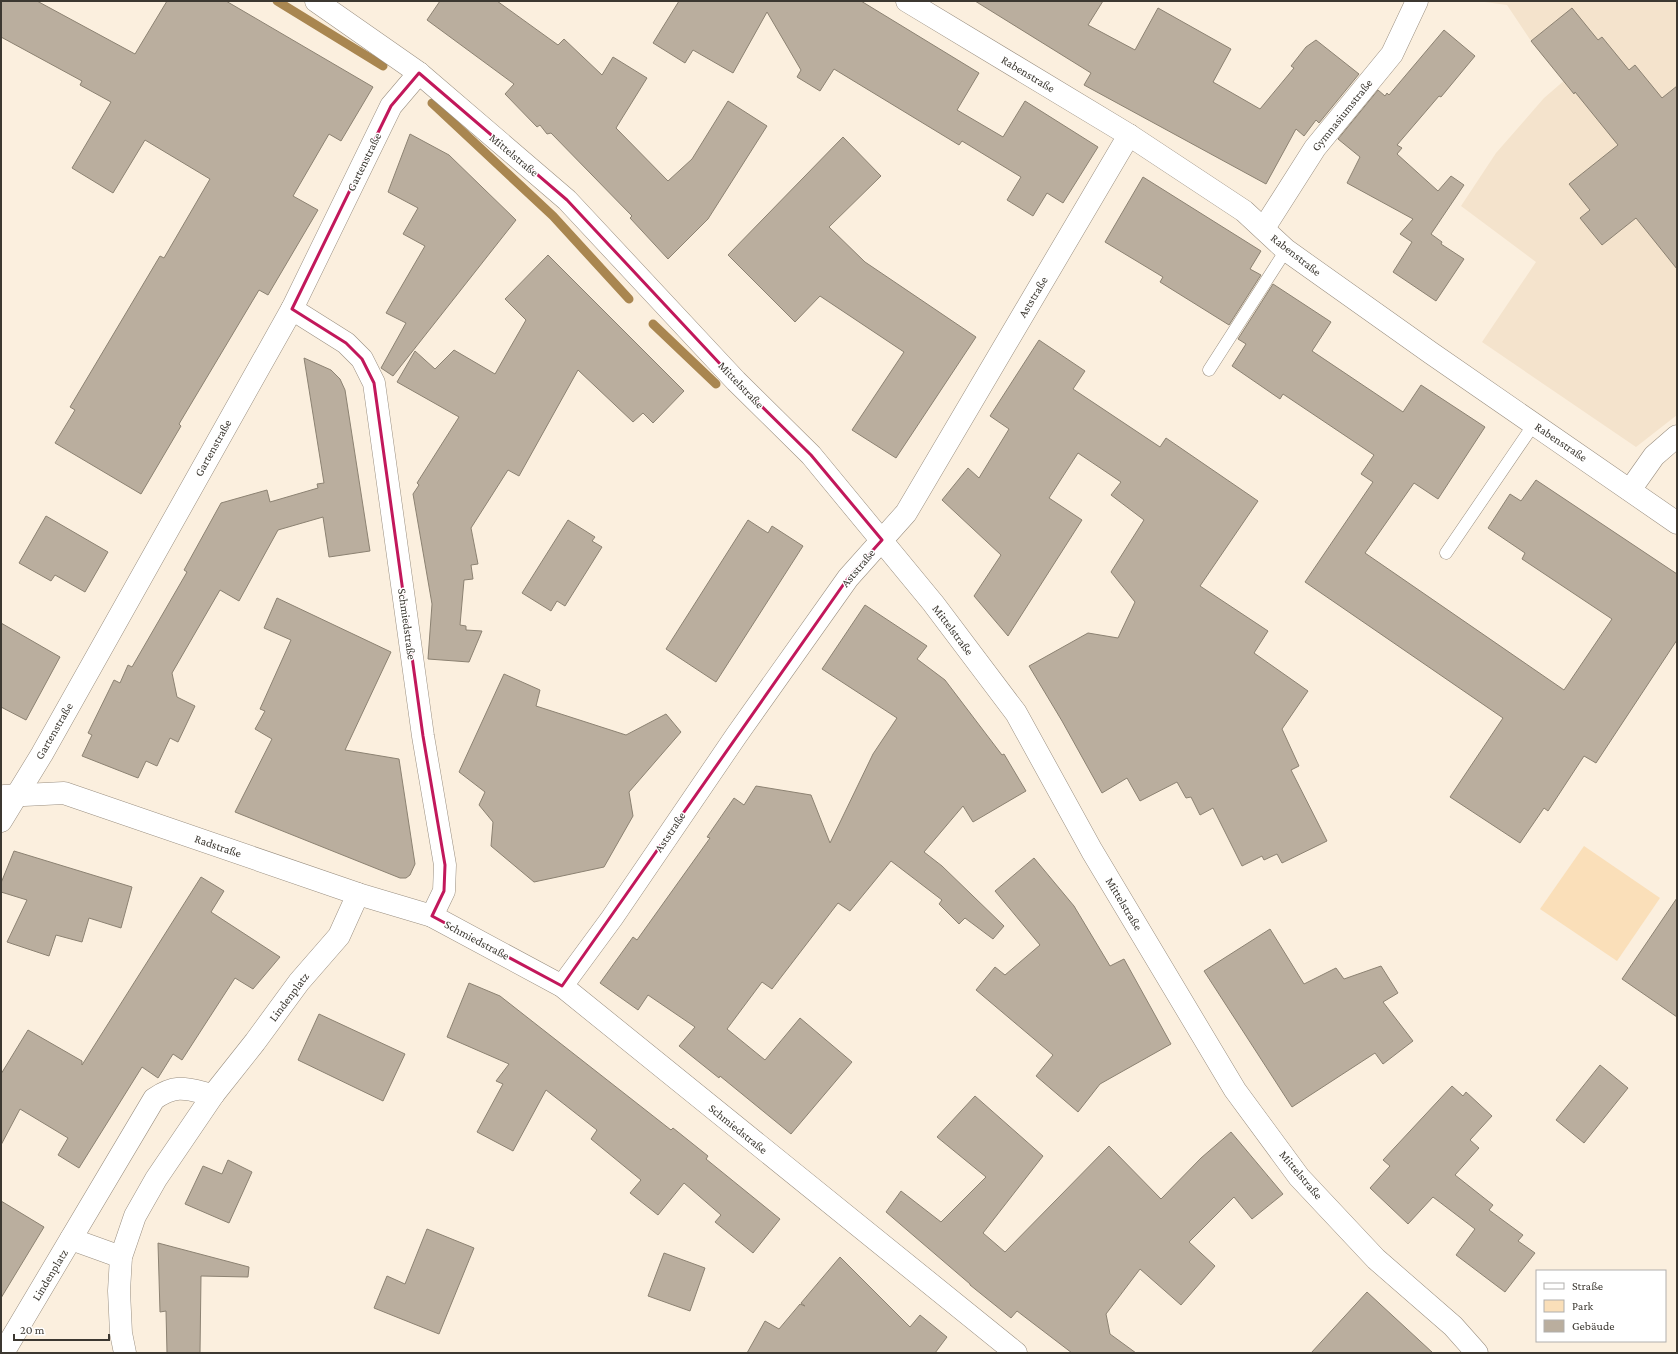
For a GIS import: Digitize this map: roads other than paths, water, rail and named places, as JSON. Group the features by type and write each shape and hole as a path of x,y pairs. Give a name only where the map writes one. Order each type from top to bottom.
{"street":[{"name":"Mittelstraße","path":"316,1 419,73 568,200 736,381 810,455 933,603 1016,713 1092,851 1173,988 1236,1090 1299,1177 1376,1258 1454,1326 1477,1353"},
{"name":"Rabenstraße","path":"907,1 1129,135 1244,211 1286,250 1677,523"},
{"name":"Gymnasiumstraße","path":"1264,228 1315,148 1392,54 1417,1"},
{"name":"Gartenstraße","path":"1,821 8,795 46,747 292,309 391,106 419,73"},
{"name":"Aststraße","path":"562,986 612,918 736,736 848,578 906,512 1129,135"},
{"name":"Schmiedstraße","path":"292,309 346,343 362,359 374,383 423,736 445,865 444,891 432,916 562,986 1016,1353"},
{"path":"1630,490 1654,456 1677,436"},
{"name":"Radstraße","path":"8,795 64,793 358,894 432,916"},
{"name":"Lindenplatz","path":"126,1353 121,1333 119,1291 121,1257 135,1216 156,1179 213,1095 255,1042 299,982 340,936 358,894"},
{"name":"Lindenplatz","path":"3,1353 154,1099 166,1091 182,1088 213,1095"},
{"name":"Lindenplatz","path":"71,1239 121,1257"}],"lane":[{"path":"1209,370 1286,250"},
{"path":"1446,553 1534,424"}],"waterway":[{"path":"277,1 383,66"},
{"path":"432,103 553,216 629,299"},
{"path":"653,324 716,384"}]}
